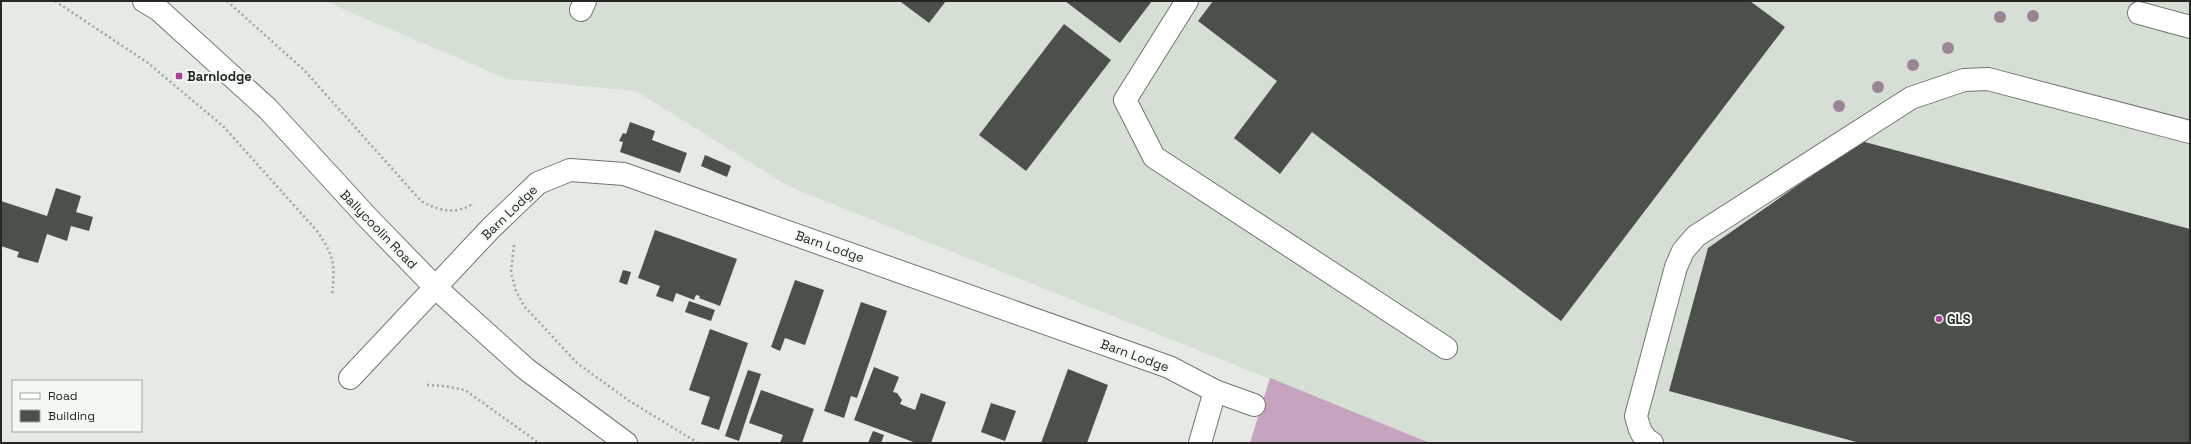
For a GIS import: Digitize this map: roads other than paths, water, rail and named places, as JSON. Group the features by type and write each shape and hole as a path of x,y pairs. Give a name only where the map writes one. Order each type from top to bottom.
{"street":[{"name":"Ballycoolin Road","path":"144,1 159,10 268,109 368,218 436,288 526,369 626,443"},
{"path":"1187,1 1125,100 1154,157 1446,348"},
{"path":"2139,13 2190,27"},
{"path":"1652,443 1645,439 1639,428 1636,416 1676,267 1683,251 1696,236 1911,98 1964,80 1988,79 2190,132"},
{"name":"Barn Lodge","path":"350,378 436,288 490,228 538,183 570,170 624,174 1169,367 1215,391 1254,406"},
{"path":"1200,443 1215,391"}],"place":[{"name":"Barnlodge","path":"179,76"},
{"name":"GLS","path":"1939,319"}]}
